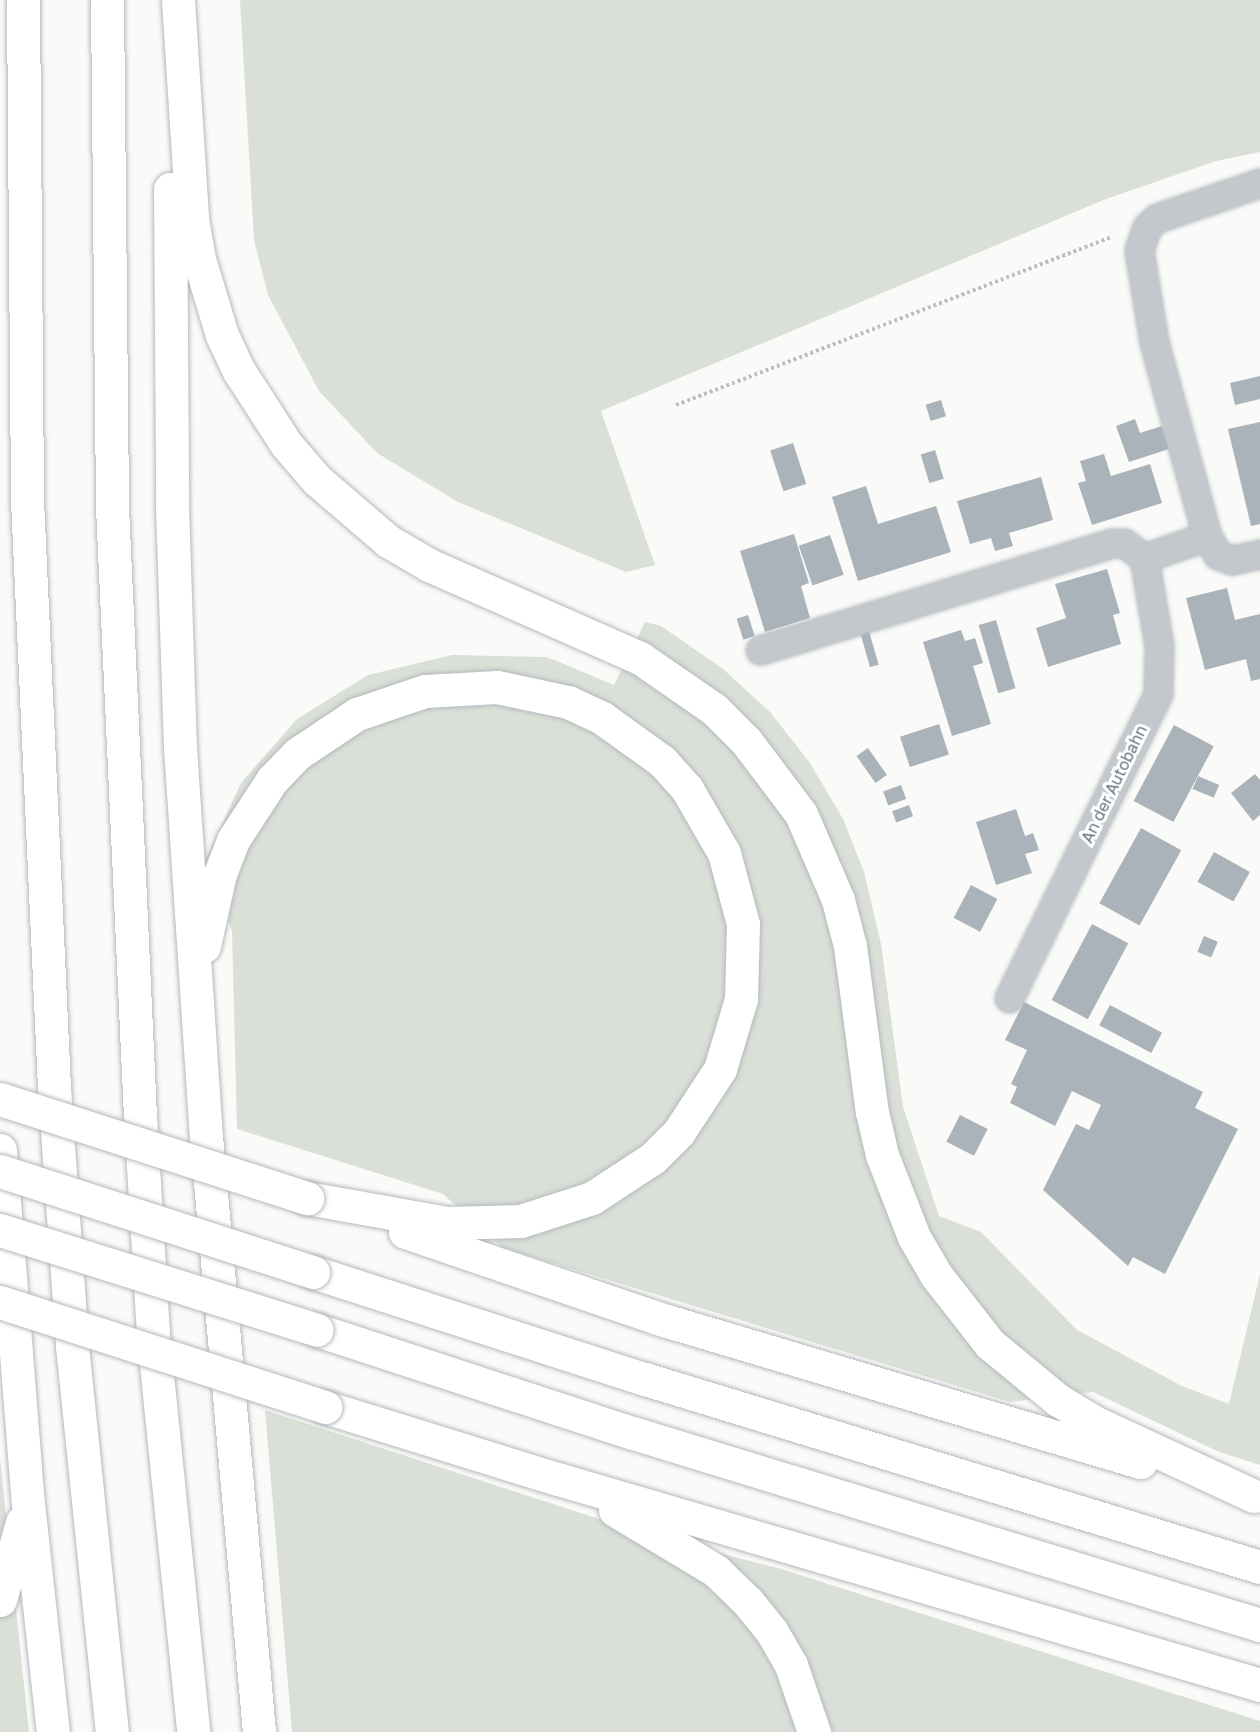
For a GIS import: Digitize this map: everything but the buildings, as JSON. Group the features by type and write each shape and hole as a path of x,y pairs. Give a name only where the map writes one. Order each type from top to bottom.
{"highway":[{"path":"23,0 27,500 54,1088 73,1358 112,1732"},
{"path":"107,0 112,507 138,1080 153,1335 193,1732"},
{"path":"169,0 173,519 180,747 195,986 251,1666 259,1732"},
{"path":"178,0 192,219 199,259 222,335 238,371 286,444 316,480 388,541 429,566 640,658 714,709 746,741 801,814 838,900 850,946 872,1113 882,1155 914,1238 936,1275 990,1344 1058,1400 1106,1428 1257,1497"},
{"path":"195,986 220,874 250,809 297,754 357,714 390,700 425,691 479,687 533,692 568,702 602,718 648,749 687,789 708,819 736,888 744,943 741,999 733,1035 711,1086 679,1132 653,1158 592,1198 521,1221 447,1223 307,1198"},
{"path":"0,1099 307,1198 668,1321 1257,1497"},
{"path":"0,1150 27,1503 53,1732"},
{"path":"0,1171 645,1379 1260,1567"},
{"path":"0,1230 318,1330 633,1433 1260,1625"},
{"path":"0,1302 325,1407 558,1479 1260,1685"},
{"path":"558,1479 675,1544 732,1587 772,1632 792,1665 814,1732"},
{"path":"0,1600 27,1503"},
{"path":"251,1666 264,1732"}],"street":[{"path":"1260,183 1157,218 1147,227 1139,250 1154,342 1207,536 1218,555 1232,560 1260,554"},
{"path":"760,650 1112,543 1124,543 1144,558 1207,536"},
{"name":"An der Autobahn","path":"1009,998 1158,694 1159,645 1144,558"}],"path":[{"path":"676,405 1098,240"}],"shaded area":[{"path":"240,0 1260,0 1260,152 1216,161 1106,199 601,411 655,565 626,572 458,502 377,453 319,391 268,295 254,240"},
{"path":"645,622 661,626 722,668 770,712 810,763 843,819 864,872 881,944 903,1107 939,1216 981,1232 1077,1330 1182,1386 1229,1404 1260,1274 1260,1465 1217,1451 1093,1392 1010,1402 503,1248 443,1194 237,1129 232,931 205,861 241,783 297,719 368,675 452,655 547,657 614,685"},
{"path":"265,1410 648,1535 778,1568 1260,1721 1260,1732 292,1732"},
{"path":"0,1458 29,1732 0,1732"}]}
